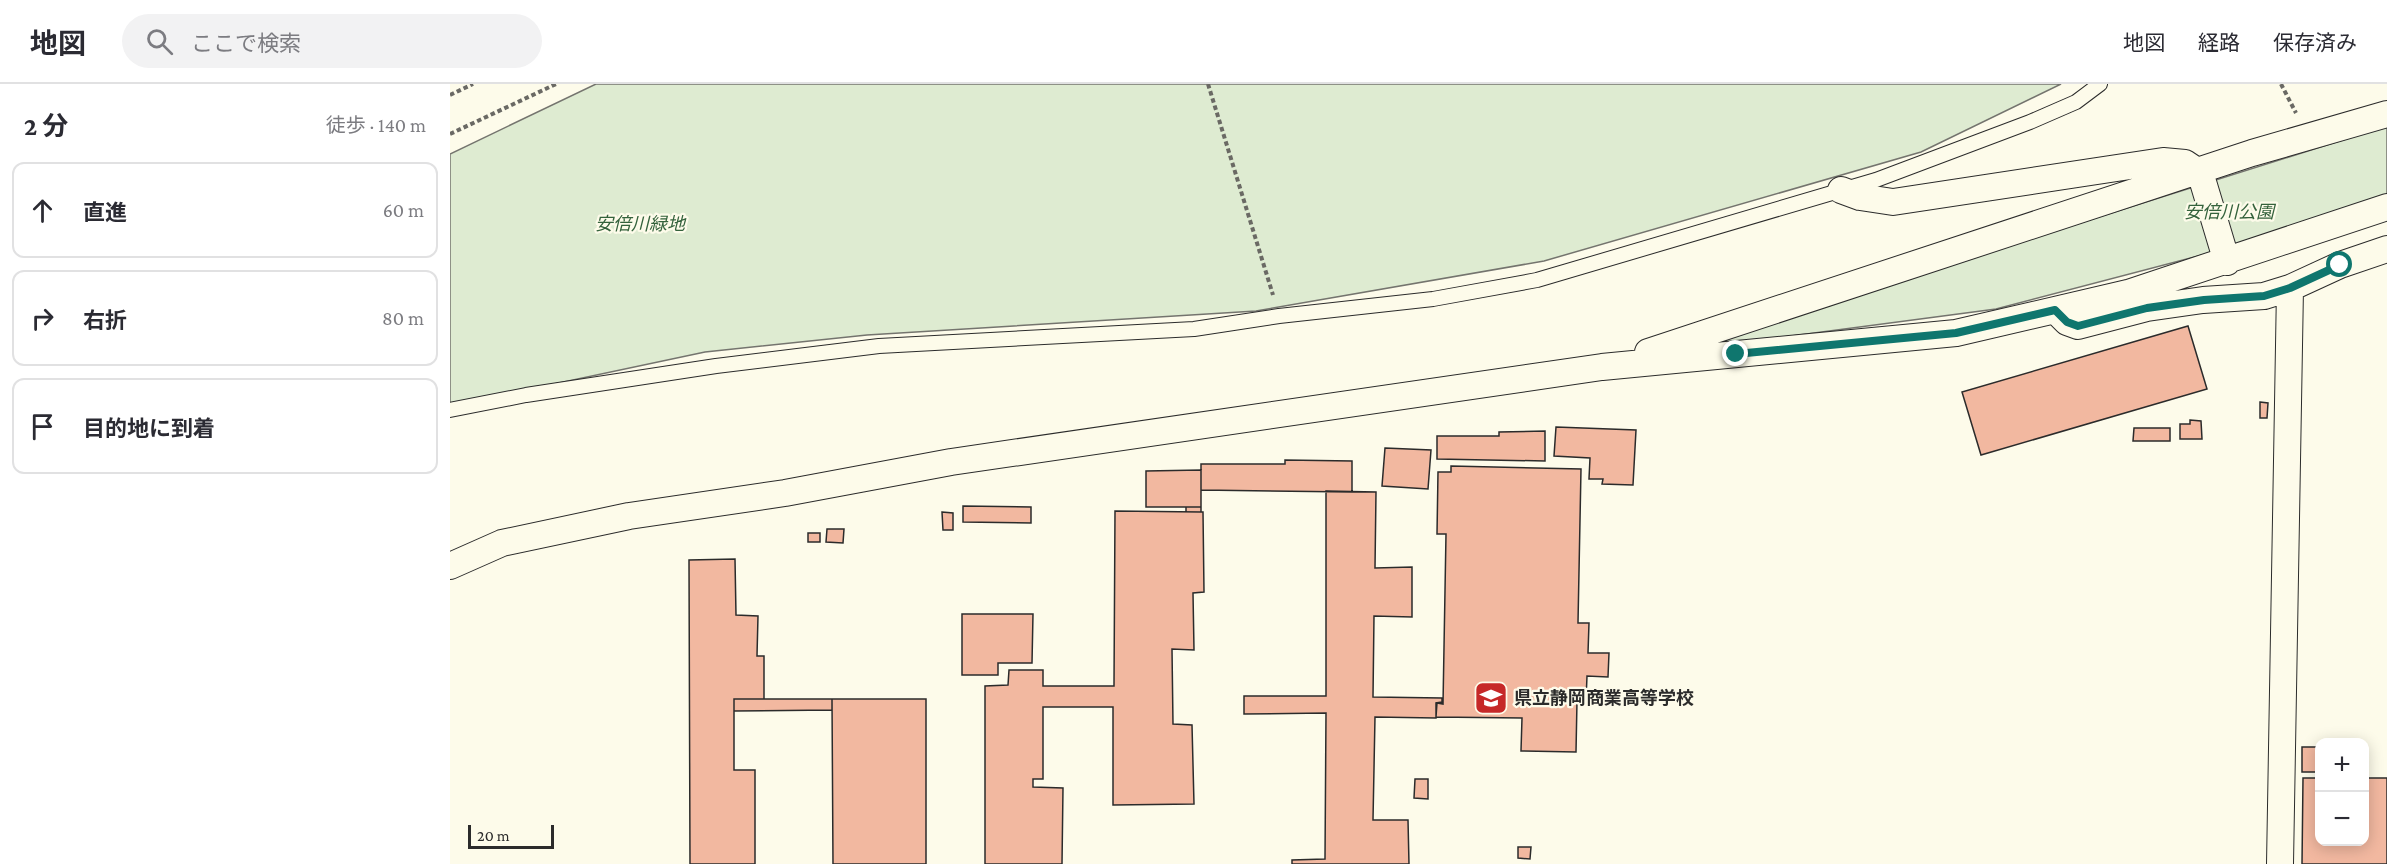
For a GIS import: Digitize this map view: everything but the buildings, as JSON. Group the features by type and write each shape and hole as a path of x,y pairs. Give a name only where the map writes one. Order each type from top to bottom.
{"street":[{"path":"1602,367 2197,171 2387,114"},
{"path":"1841,190 1860,197 1893,202 2163,161 2185,163 2197,171 2203,182 2227,262"},
{"path":"450,566 502,543 629,516 785,493 951,462 1602,367 1956,333 2128,293 2387,207"},
{"path":"2055,310 2067,322 2078,326 2147,308 2204,300 2264,296 2290,288 2340,265 2387,249"},
{"path":"2280,864 2290,288"}],"lane":[{"path":"450,410 526,395 716,366 879,346 1194,329 1279,316 1433,299 1537,280 1876,180 2030,122 2076,102 2100,84"}],"path":[{"path":"450,95 473,84"},
{"path":"450,134 556,84"},
{"path":"1208,84 1279,316"}],"green space":[{"name":"安倍川緑地","path":"596,84 2061,84 1921,152 1544,261 1256,311 867,335 705,352 450,406 450,154"},
{"name":"安倍川公園","path":"2387,126 2387,197 2244,244 1996,309 1671,352"}],"place":[{"name":"県立静岡商業高等学校","path":"1491,698"}],"route":[{"path":"1736,354 1956,333 2055,310 2067,322 2078,326 2092,324 2147,308 2204,300 2264,296 2290,288 2340,265"}]}
